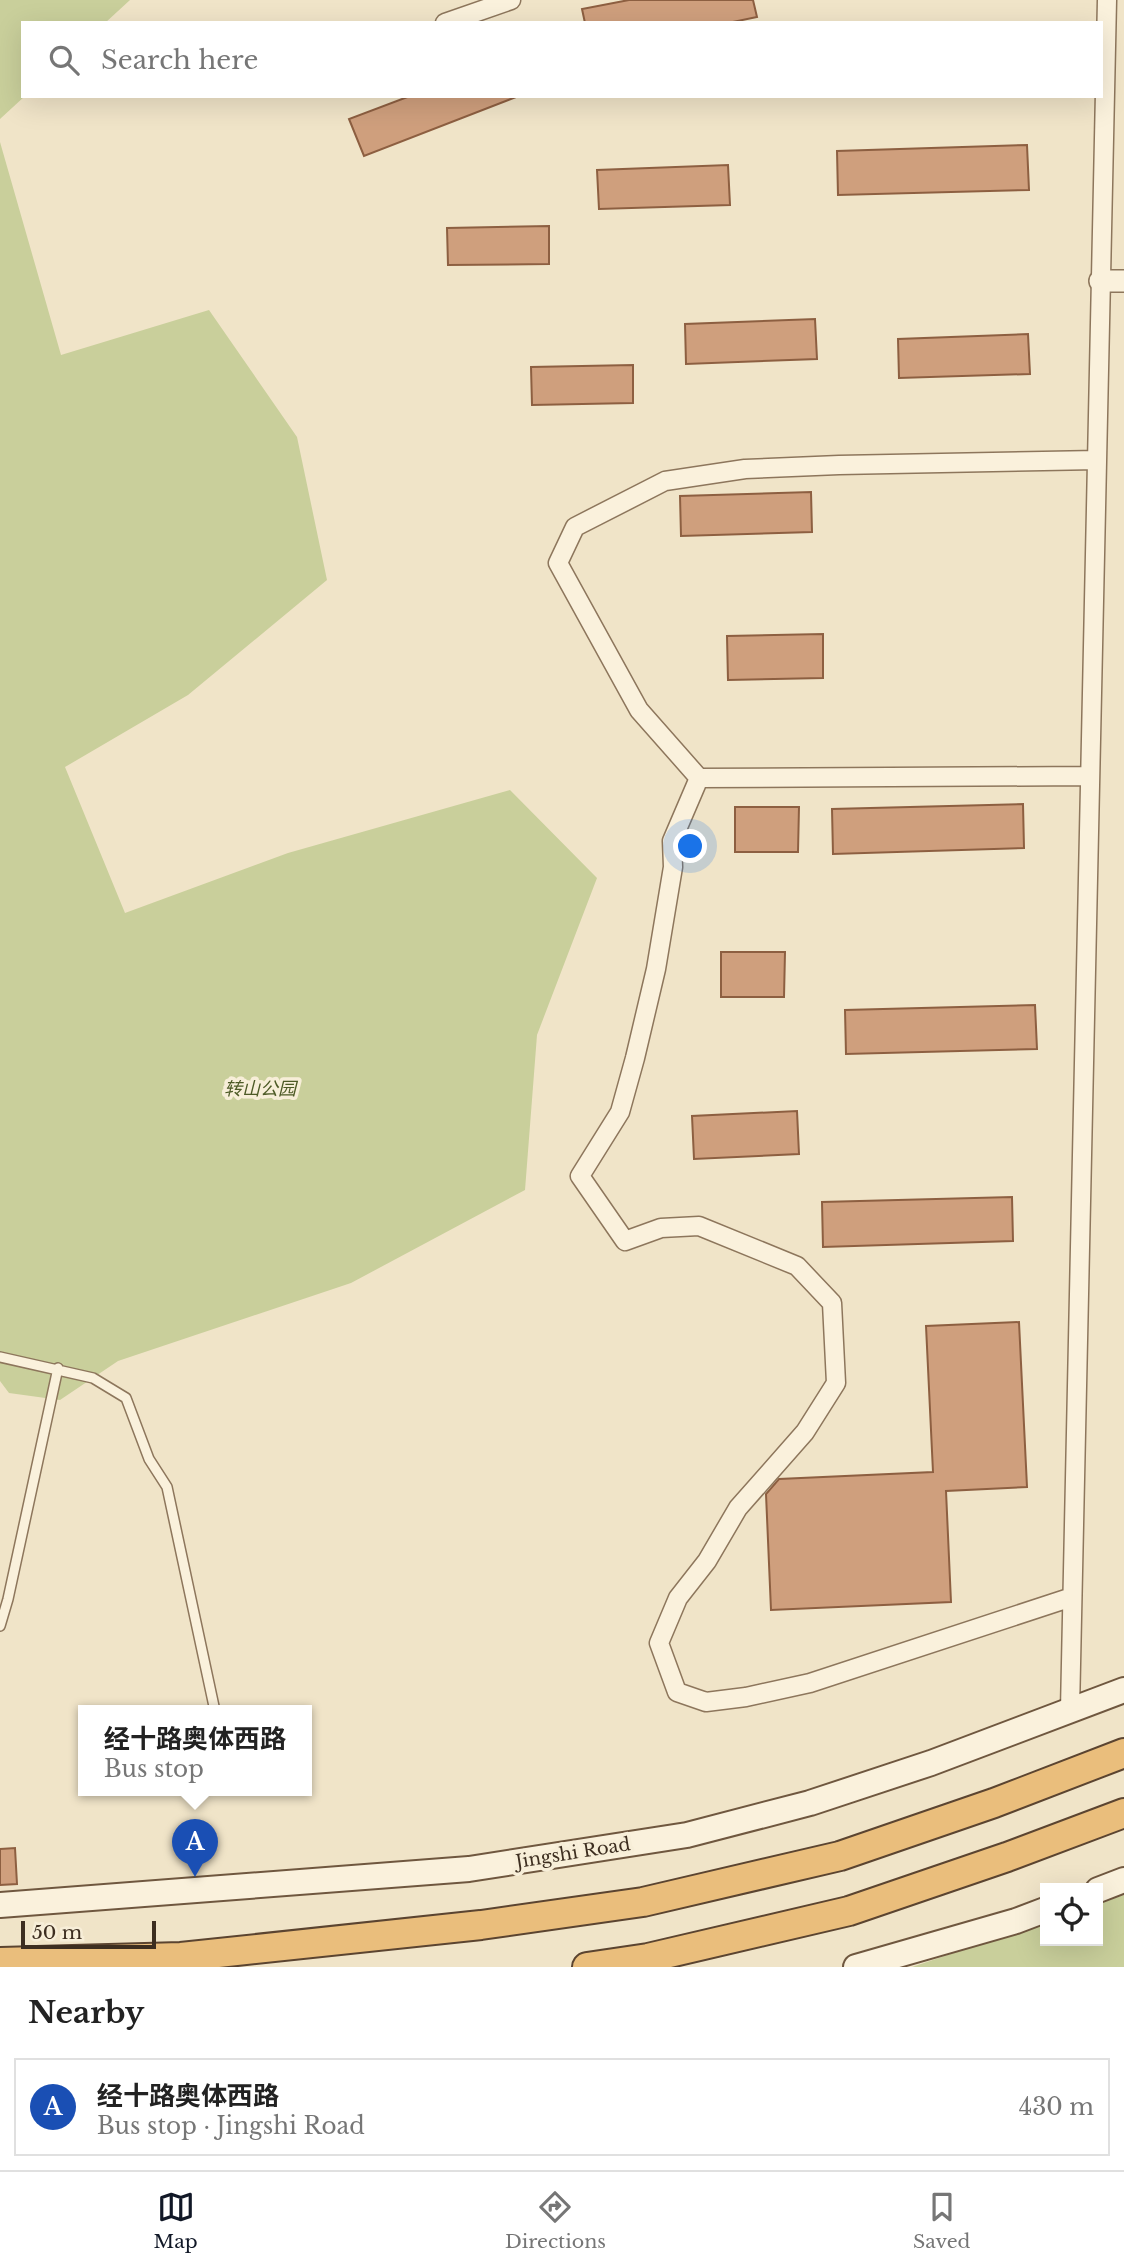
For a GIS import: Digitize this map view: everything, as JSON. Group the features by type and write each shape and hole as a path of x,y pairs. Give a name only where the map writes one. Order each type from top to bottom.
{"highway":[{"path":"0,1962 181,1957 481,1925 643,1902 840,1856 994,1803 1124,1754"},
{"path":"587,1967 648,1958 849,1911 1007,1857 1124,1813"}],"main road":[{"name":"Jingshi Road","path":"0,1905 469,1869 687,1835 810,1803 931,1763 1124,1690"},
{"path":"1103,1888 1124,1880"},
{"path":"856,1967 1040,1912"}],"street":[{"path":"451,21 510,0"},
{"path":"1070,1710 1107,0"},
{"path":"1101,281 1124,281"},
{"path":"1090,776 699,778 639,710 558,563 575,527 664,481 745,469 1097,460"},
{"path":"699,778 673,841 673,867 656,970 620,1112 580,1176 625,1241 661,1228 699,1226 797,1266 832,1303 836,1383 805,1432 738,1508 707,1561 678,1598 659,1643 677,1692 706,1702 746,1697 810,1682 1072,1597"}],"lane":[{"path":"0,1357 93,1378 126,1398 149,1459 167,1488 214,1705"},
{"path":"0,1626 8,1600 58,1368"}],"green space":[{"path":"0,0 130,0 107,21 21,21 23,98 0,119"},
{"name":"转山公园","path":"0,142 61,355 209,310 297,437 327,580 188,695 65,767 125,913 288,853 510,790 597,878 537,1035 525,1190 351,1283 118,1361 60,1400 9,1393 0,1381"},
{"path":"1124,1895 1124,1967 912,1967 1040,1924 1040,1946 1103,1946 1103,1902"}],"building":[{"path":"629,0 753,0 757,17 738,21 585,21 582,9"},
{"path":"405,98 513,98 364,156 349,119"},
{"path":"1027,145 1029,190 838,195 837,151"},
{"path":"728,165 730,205 599,209 597,170"},
{"path":"549,226 549,264 448,265 447,228"},
{"path":"815,319 817,359 686,364 685,324"},
{"path":"1028,334 1030,374 899,378 898,339"},
{"path":"633,365 633,403 532,405 531,367"},
{"path":"811,492 812,532 681,536 680,496"},
{"path":"823,634 823,678 728,680 727,636"},
{"path":"1023,804 1024,848 833,854 832,809"},
{"path":"735,807 799,807 798,852 735,852"},
{"path":"721,952 785,952 784,997 721,997"},
{"path":"1035,1005 1037,1049 846,1054 845,1010"},
{"path":"797,1111 799,1154 694,1159 692,1116"},
{"path":"1012,1197 1013,1241 823,1247 822,1202"},
{"path":"1019,1322 1027,1487 946,1491 951,1602 771,1610 766,1494 779,1479 933,1472 926,1326"},
{"path":"15,1848 17,1884 0,1885 0,1849"}],"place":[{"name":"经十路奥体西路","path":"195,1877"}]}
